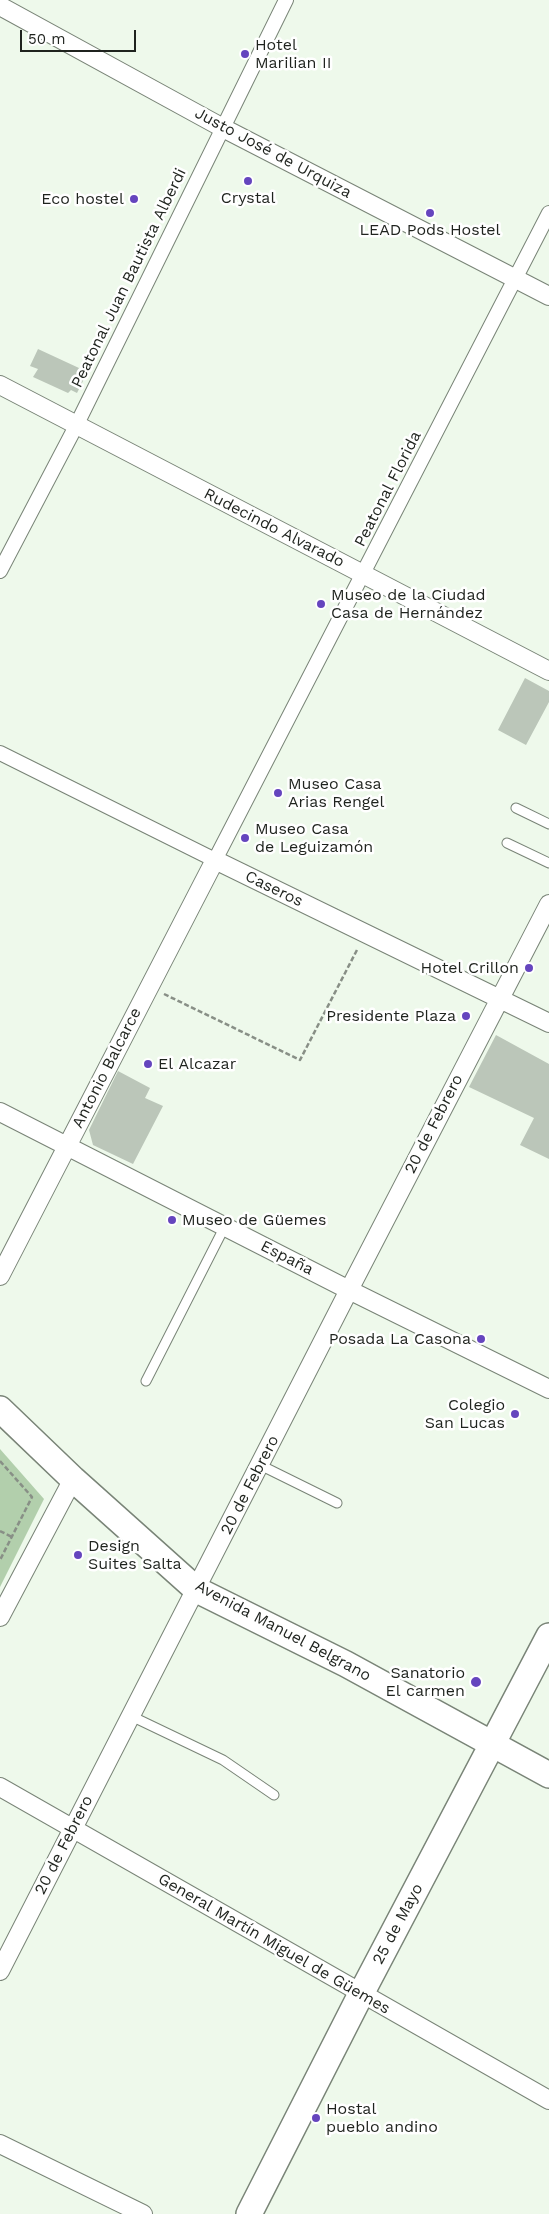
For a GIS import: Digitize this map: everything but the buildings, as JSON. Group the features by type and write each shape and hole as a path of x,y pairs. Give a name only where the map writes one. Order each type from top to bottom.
{"main road":[{"name":"Avenida Manuel Belgrano","path":"0,1408 74,1479 197,1590 346,1664 549,1775"},
{"name":"25 de Mayo","path":"249,2214 361,1994 549,1636"}],"street":[{"name":"Peatonal Juan Bautista Alberdi","path":"0,571 76,426 286,0"},
{"name":"Justo José de Urquiza","path":"0,6 223,128 549,296"},
{"name":"Peatonal Florida","path":"214,860 364,575 549,213"},
{"name":"Rudecindo Alvarado","path":"0,385 549,670"},
{"name":"Caseros","path":"0,753 214,860 549,1023"},
{"name":"Antonio Balcarce","path":"0,1276 214,860"},
{"name":"20 de Febrero","path":"0,1971 549,904"},
{"name":"España","path":"0,1112 349,1290 549,1389"},
{"path":"0,1617 74,1479"},
{"name":"General Martín Miguel de Güemes","path":"0,1787 549,2100"},
{"path":"0,2144 143,2214"}],"lane":[{"path":"516,808 549,824"},
{"path":"507,843 549,863"},
{"path":"146,1381 225,1226"},
{"path":"260,1465 337,1503"},
{"path":"131,1716 223,1760 274,1795"}],"path":[{"path":"156,990 300,1060 366,933"},
{"path":"0,1461 32,1497 0,1560"},
{"path":"0,1531 12,1537"}],"green space":[{"path":"0,1449 44,1499 0,1587"}],"place":[{"name":"Hotel Marilian II","path":"245,54"},
{"name":"Crystal","path":"248,181"},
{"name":"Eco hostel","path":"134,199"},
{"name":"LEAD Pods Hostel","path":"430,213"},
{"name":"Museo de la Ciudad Casa de Hernández","path":"321,604"},
{"name":"Museo Casa Arias Rengel","path":"278,793"},
{"name":"Museo Casa de Leguizamón","path":"245,838"},
{"name":"Hotel Crillon","path":"529,968"},
{"name":"Presidente Plaza","path":"466,1016"},
{"name":"El Alcazar","path":"148,1064"},
{"name":"Museo de Güemes","path":"172,1220"},
{"name":"Posada La Casona","path":"481,1339"},
{"name":"Colegio San Lucas","path":"515,1414"},
{"name":"Design Suites Salta","path":"78,1555"},
{"name":"Sanatorio El carmen","path":"476,1682"},
{"name":"Hostal pueblo andino","path":"316,2118"}]}
